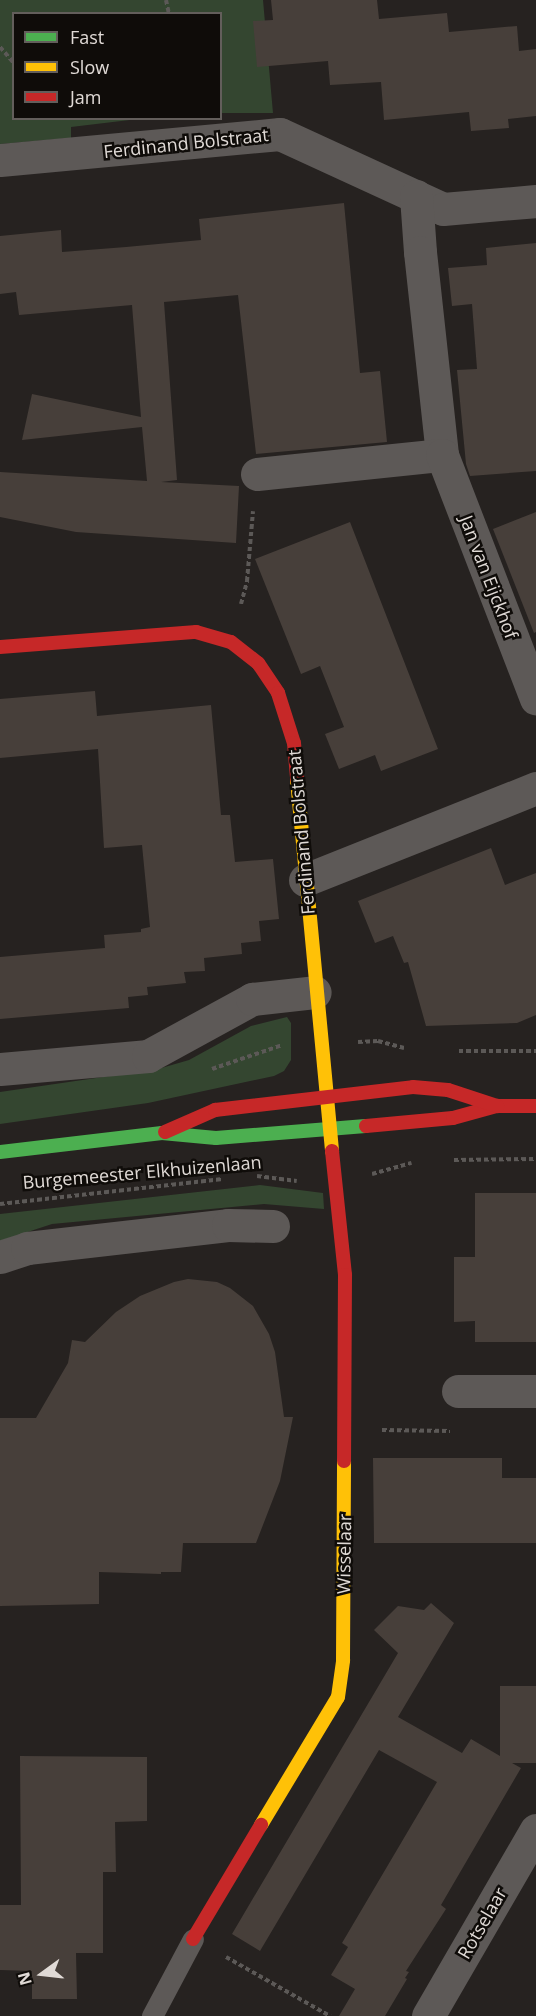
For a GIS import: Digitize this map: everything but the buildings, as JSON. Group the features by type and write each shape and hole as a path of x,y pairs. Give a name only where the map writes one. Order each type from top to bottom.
{"street":[{"name":"Ferdinand Bolstraat","path":"0,160 280,134 443,209 536,201"},
{"name":"Jan van Eijckhof","path":"416,196 442,455 536,698"},
{"path":"256,474 442,455"},
{"name":"Ferdinand Bolstraat","path":"0,647 196,632 231,642 258,663 278,693 294,743 329,1129"},
{"path":"305,880 536,788"},
{"path":"0,1069 148,1056 252,999 315,992"},
{"name":"Burgemeester Elkhuizenlaan","path":"162,1133 214,1110 325,1095 413,1087 448,1090 497,1106"},
{"name":"Burgemeester Elkhuizenlaan","path":"0,1152 162,1133 216,1138 329,1129 453,1118 497,1106 536,1106"},
{"name":"Wisselaar","path":"193,1938 338,1697 343,1660 345,1275 329,1129"},
{"path":"0,1257 27,1248 192,1229 228,1225 273,1226"},
{"path":"458,1391 536,1391"},
{"name":"Rotselaar","path":"428,2016 536,1830"}],"lane":[{"path":"152,2016 193,1938"}],"path":[{"path":"0,47 12,61"},
{"path":"231,642 247,581 256,474"},
{"path":"446,1160 536,1159"},
{"name":"Burgemeester Elkhuizenlaan","path":"256,1176 321,1185 335,1184 417,1162"},
{"name":"Burgemeester Elkhuizenlaan","path":"0,1204 233,1178"},
{"path":"345,1429 459,1431 458,1391"},
{"path":"193,1938 330,2016"}],"green space":[{"path":"0,0 263,0 273,113 222,113 222,12 12,12 12,120 130,120 71,127 71,138 0,144"},
{"path":"287,1017 291,1023 291,1060 284,1071 274,1076 148,1103 0,1124 0,1092 158,1069 189,1060 251,1026"},
{"path":"260,1185 323,1193 324,1209 264,1204 52,1224 0,1241 0,1214"}],"traffic: fast":[{"path":"0,1152 162,1133 216,1138 366,1126"}],"traffic: slow":[{"path":"297,780 332,1151"},
{"path":"261,1825 338,1697 343,1660 344,1461"}],"traffic: jam":[{"path":"0,647 196,632 231,642 258,663 278,693 294,743 297,780"},
{"path":"165,1132 215,1110 413,1087 448,1090 497,1106"},
{"path":"366,1126 453,1118 497,1106 536,1106"},
{"path":"332,1151 345,1275 344,1461"},
{"path":"193,1939 261,1825"}]}
